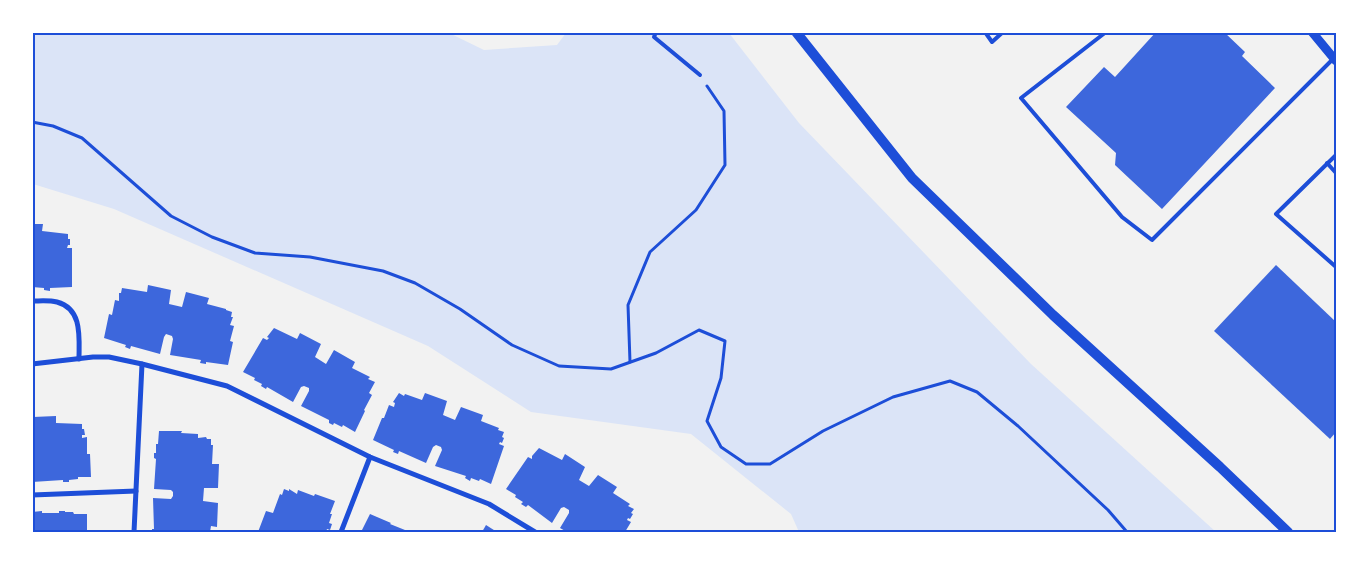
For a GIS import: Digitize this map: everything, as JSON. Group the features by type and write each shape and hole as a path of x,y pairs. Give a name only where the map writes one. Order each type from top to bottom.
{"main road":[{"path":"796,32 912,178 1053,315 1220,467 1288,532"}],"street":[{"path":"1312,32 1335,60"},
{"path":"32,301 57,302 72,312 79,328 79,359"},
{"path":"32,364 109,357 227,386 370,457 489,504 535,532"},
{"path":"134,532 142,364"},
{"path":"342,532 370,457"},
{"path":"32,495 136,491"}],"lane":[{"path":"656,32 654,37 700,75"},
{"path":"985,32 992,42 1003,32"},
{"path":"1106,32 1021,98 1122,217 1152,240 1335,60"},
{"path":"1336,155 1276,214 1336,267"},
{"path":"1327,163 1336,173"}],"path":[{"path":"630,362 628,306 650,252 696,210 725,165 724,111 700,75"},
{"path":"32,122 53,126 82,138 171,216 212,237 254,253 310,257 383,271 415,283 460,309 512,346 559,366 611,369 656,352 698,330 725,341 721,378 707,421 721,447 746,464 770,464 822,430 893,396 950,382 977,392 1018,426 1108,510 1126,532"}],"shaded area":[{"path":"447,32 484,50 557,45 566,33 729,33 799,123 1031,364 1216,532 799,532 791,514 691,434 531,412 428,346 114,209 33,184 32,33"}],"building":[{"path":"1156,32 1224,32 1245,52 1242,56 1275,88 1162,209 1115,165 1116,153 1066,107 1104,67 1115,77"},
{"path":"32,224 43,224 42,231 68,234 70,245 67,248 72,248 72,287 50,288 50,291 44,290 44,288 32,287"},
{"path":"1276,265 1336,322 1336,432 1330,439 1214,331"},
{"path":"148,285 171,290 169,304 182,307 186,292 209,298 207,304 232,312 231,317 233,317 230,325 234,326 230,341 233,342 228,365 200,363 201,360 170,355 173,339 172,336 166,334 160,354 131,346 130,349 125,347 126,345 104,338 109,314 112,315 115,300 119,301 119,293 121,293 122,288 147,292"},
{"path":"274,328 297,339 300,333 321,344 315,357 326,364 334,350 355,362 352,368 370,377 368,379 375,382 369,393 372,395 355,432 343,425 342,427 334,423 333,425 329,423 329,420 301,406 309,388 301,387 293,402 267,387 266,389 261,386 262,384 254,380 255,378 243,372 263,338 267,340 269,338 267,337"},
{"path":"399,393 422,400 425,393 447,401 443,415 455,420 461,407 483,415 481,421 504,432 502,443 500,442 499,444 504,446 491,484 480,479 479,481 471,478 470,481 465,478 466,476 435,466 442,450 441,447 436,445 433,447 426,463 399,451 398,454 393,452 394,450 373,440 389,405 394,407 395,403 393,402"},
{"path":"56,416 56,423 82,424 85,435 82,435 82,438 87,437 87,454 90,454 91,477 78,477 78,479 69,480 69,482 63,482 63,480 32,482 33,417"},
{"path":"159,431 182,431 181,433 198,434 198,438 206,437 211,439 211,445 213,445 212,464 219,464 218,488 204,488 203,501 218,503 217,527 211,526 210,532 152,532 152,529 154,529 153,498 171,499 173,496 171,490 154,489 156,459 154,458 154,453 156,453"},
{"path":"539,448 562,460 565,454 585,467 579,480 589,486 598,475 617,487 613,493 630,504 628,506 634,509 630,519 628,518 627,520 631,522 625,532 567,532 560,528 569,510 564,507 561,508 552,523 528,505 526,507 521,504 523,502 515,497 516,495 506,489 528,457 532,459 532,456"},
{"path":"284,489 289,491 289,489 297,494 298,490 314,496 315,494 335,501 330,514 332,514 329,523 332,524 330,530 327,529 326,532 258,532 266,511 273,513 280,494 282,495"},
{"path":"42,511 42,513 65,511 73,512 74,514 87,514 87,532 32,532 32,512"},
{"path":"370,514 405,530 404,532 361,532"},
{"path":"486,525 497,532 482,532"}]}
